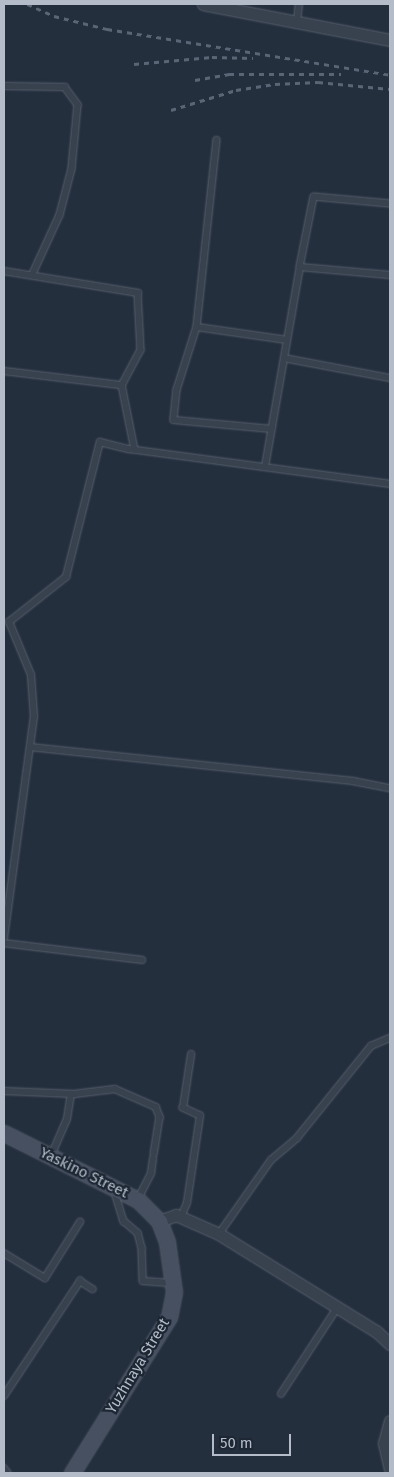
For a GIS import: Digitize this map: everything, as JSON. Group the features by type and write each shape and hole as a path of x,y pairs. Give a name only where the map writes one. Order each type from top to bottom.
{"street":[{"path":"203,4 390,40"},
{"name":"Yaskino Street","path":"4,1134 138,1200 159,1221"},
{"path":"159,1221 181,1217 219,1234 378,1332 390,1344"},
{"name":"Yuzhnaya Street","path":"72,1473 158,1338 169,1316 173,1283 167,1242 159,1221"},
{"path":"390,1421 384,1444 390,1468"}],"lane":[{"path":"297,22 299,4"},
{"path":"4,86 65,87 78,105 72,169 60,214 33,274"},
{"path":"217,140 197,327 177,390 174,420 272,430"},
{"path":"265,467 314,197 390,204"},
{"path":"300,267 390,274"},
{"path":"4,271 33,274 138,293 141,350 122,385 135,450"},
{"path":"197,327 287,340"},
{"path":"284,358 390,378"},
{"path":"4,371 122,385"},
{"path":"4,938 34,717 31,675 9,622 66,577 100,442 135,450 390,484"},
{"path":"30,747 353,781 390,788"},
{"path":"4,943 142,960"},
{"path":"219,1234 271,1160 297,1138 371,1046 390,1038"},
{"path":"181,1217 187,1203 200,1116 183,1108 191,1055"},
{"path":"4,1091 70,1094 116,1089 156,1107 160,1117 151,1173 138,1200"},
{"path":"50,1156 67,1119 70,1094"},
{"path":"113,1187 124,1221 138,1233 142,1248 143,1281 173,1283"},
{"path":"4,1254 45,1278 80,1222"},
{"path":"4,1396 80,1281 93,1289"},
{"path":"281,1394 337,1308"},
{"path":"4,1468 8,1473"}],"railway":[{"path":"27,4 54,16 107,29 390,75"},
{"path":"134,64 212,57 253,58"},
{"path":"195,80 229,74 341,74"},
{"path":"171,110 236,90 275,84 318,82 390,89"}]}
